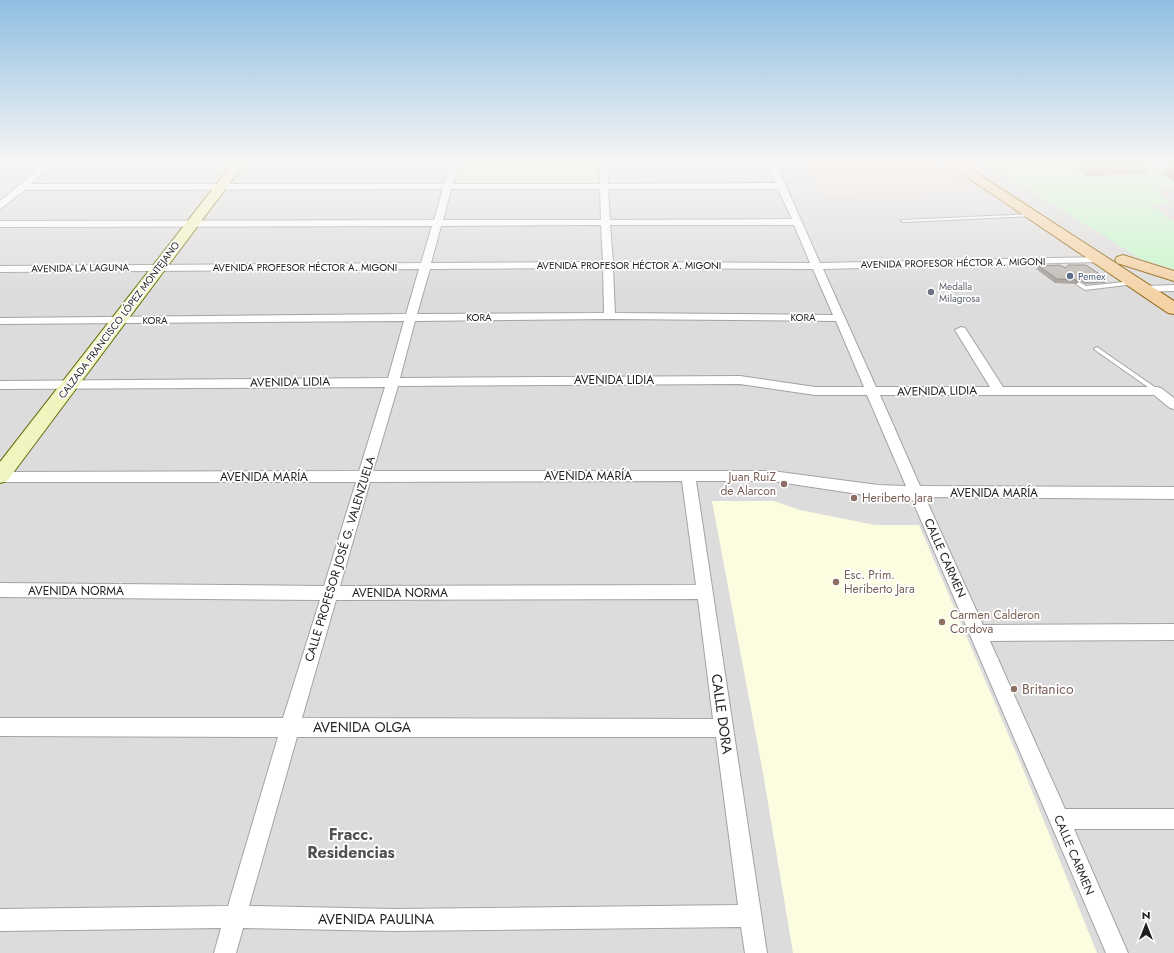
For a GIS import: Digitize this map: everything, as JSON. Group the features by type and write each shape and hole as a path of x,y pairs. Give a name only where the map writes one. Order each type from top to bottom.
{"main road":[{"name":"CALZADA FRANCISCO LÓPEZ MONTEJANO","path":"0,477 204,208"},
{"path":"1022,208 1174,309"},
{"path":"1042,208 1123,260 1172,286"}],"street":[{"name":"CALLE PROFESOR JOSÉ G. VALENZUELA","path":"225,953 329,593 394,381 441,208"},
{"path":"606,208 610,316"},
{"name":"CALLE CARMEN","path":"791,208 1117,953"},
{"path":"0,224 797,222"},
{"name":"AVENIDA PROFESOR HÉCTOR A. MIGONI","path":"160,267 609,265 816,266 1053,263 1099,259"},
{"name":"AVENIDA LA LAGUNA","path":"0,269 160,267"},
{"path":"1139,286 1172,286"},
{"name":"KORA","path":"0,321 610,316 838,318"},
{"path":"961,330 999,391"},
{"name":"AVENIDA LIDIA","path":"0,385 394,381 740,380 815,391 1157,391"},
{"path":"1157,391 1174,405"},
{"name":"CALLE DORA","path":"688,475 756,953"},
{"name":"AVENIDA MARÍA","path":"0,477 772,476 859,489 916,492 1174,493"},
{"name":"AVENIDA NORMA","path":"0,590 329,593 705,592"},
{"path":"978,633 1174,632"},
{"name":"AVENIDA OLGA","path":"0,727 724,728"},
{"path":"1058,819 1174,819"},
{"name":"AVENIDA PAULINA","path":"0,920 235,917 394,920 751,916"}],"lane":[{"path":"903,221 1032,215"},
{"path":"1079,284 1085,288 1139,286"},
{"path":"1097,349 1157,391"}],"shaded area":[{"path":"0,208 1174,208 1174,953 0,953"},
{"path":"712,501 774,501 800,510 875,525 919,525 1023,769 1097,953 793,953 763,773"}],"green space":[{"path":"1060,208 1156,208 1174,222 1174,269 1143,260"}],"building":[{"name":"Pemex","path":"1059,265 1066,268 1068,265 1086,265 1107,279 1087,280 1082,277 1077,280 1057,279 1039,266"}],"place":[{"name":"Pemex","path":"1070,276"},
{"name":"Medalla Milagrosa","path":"931,292"},
{"name":"Juan RuiZ de Alarcon","path":"784,484"},
{"name":"Heriberto Jara","path":"854,498"},
{"name":"Esc. Prim. Heriberto Jara","path":"836,582"},
{"name":"Carmen Calderon Cordova","path":"942,622"},
{"name":"Britanico","path":"1014,689"}],"district":[{"name":"Fracc. Residencias","path":"351,843"}]}
